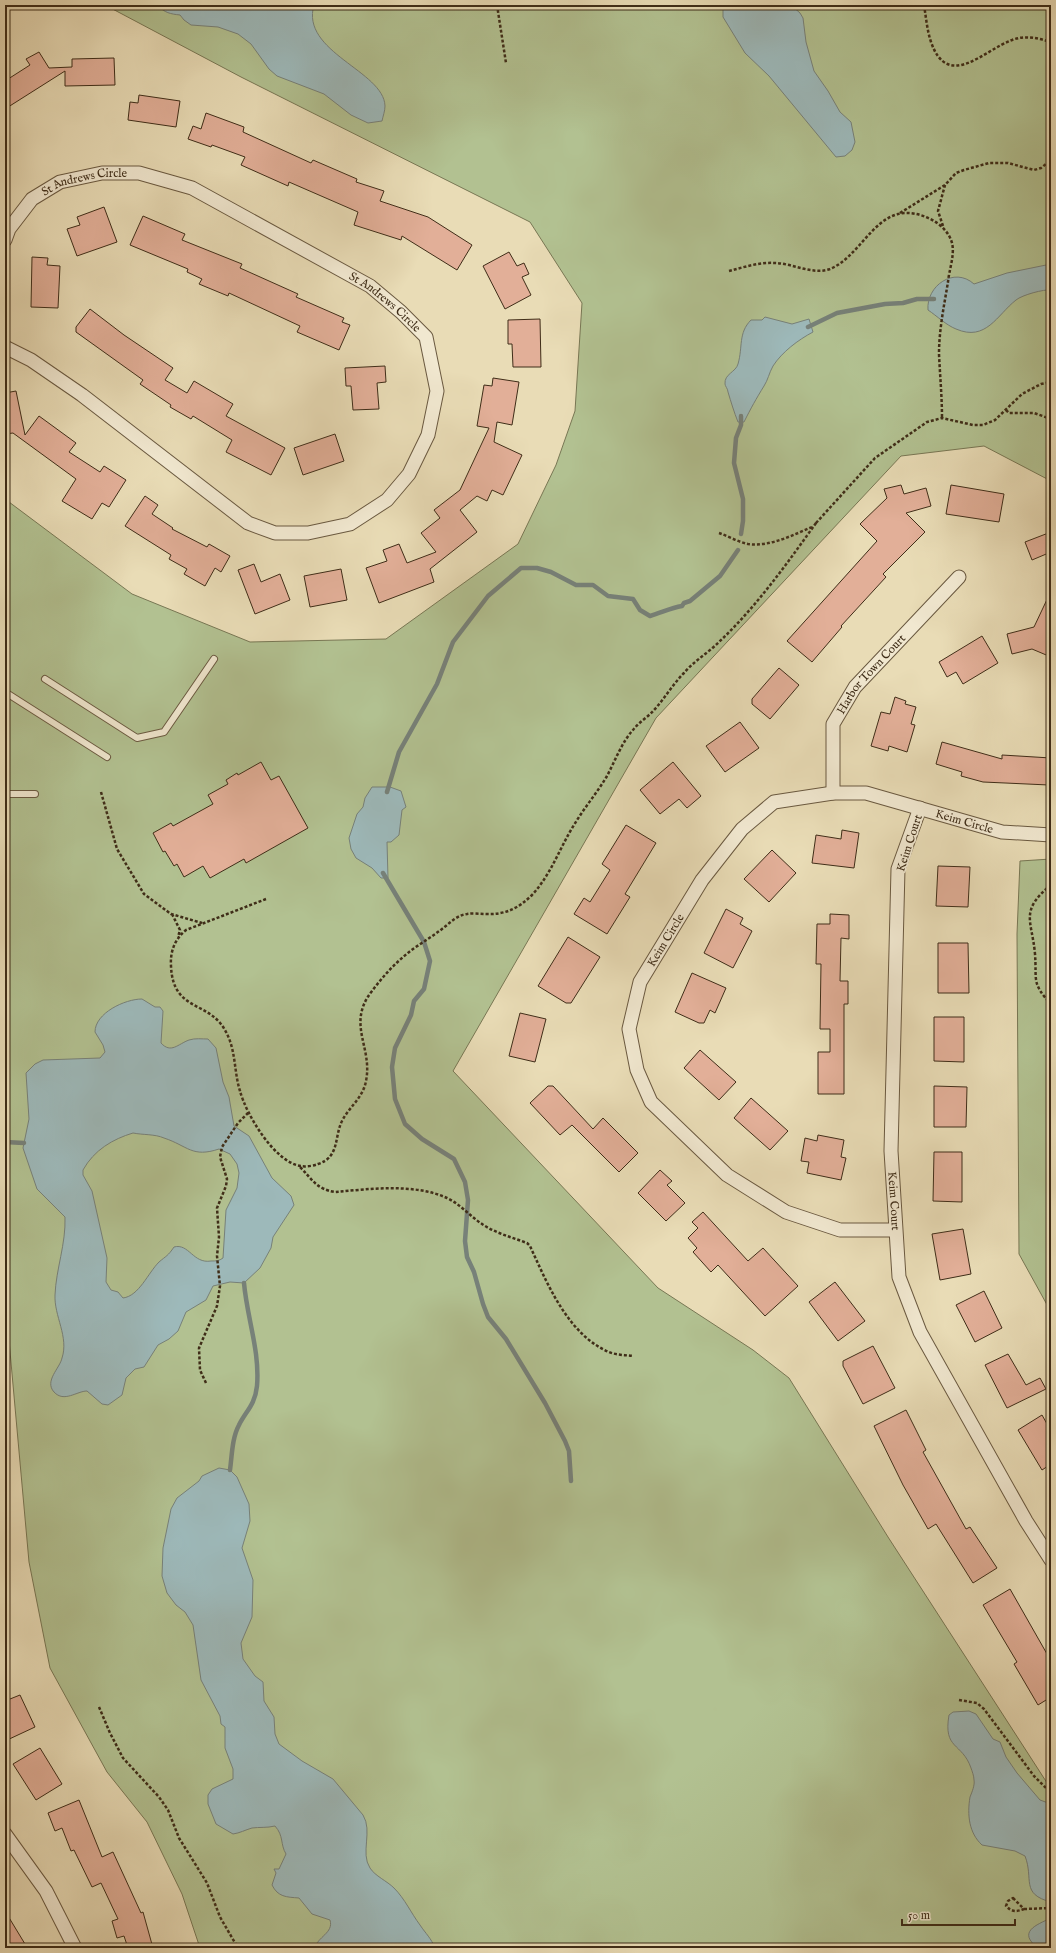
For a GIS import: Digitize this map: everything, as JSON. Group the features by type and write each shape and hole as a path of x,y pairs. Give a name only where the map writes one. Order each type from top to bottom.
{"street":[{"name":"St Andrews Circle","path":"5,240 9,229 32,199 60,182 102,173 139,173 192,188 370,286 402,312 426,337 437,391 428,435 409,474 387,500 350,524 308,534 274,534 248,523 82,395 31,360 5,347"},
{"name":"Harbor Town Court","path":"833,793 833,724 855,688 959,577"},
{"name":"Keim Circle","path":"895,1230 840,1230 786,1212 727,1175 651,1102 637,1070 629,1029 640,982 702,880 742,829 774,802 833,793 866,793 1002,832 1051,835"},
{"name":"Keim Court","path":"920,808 898,869 891,1151 898,1277 920,1332 1022,1514 1051,1560"},
{"path":"5,1834 46,1891 75,1948"}],"lane":[{"path":"44,679 137,738 164,732 214,658"},
{"path":"5,692 107,757"},
{"path":"5,794 35,794"}],"path":[{"path":"497,5 506,63"},
{"path":"924,5 931,41 939,57 946,63 956,66 967,64 1012,40 1032,37 1051,42"},
{"path":"728,271 769,263 814,270 829,269 844,261 884,221 945,185 956,173 989,163 1008,163 1034,170 1041,168 1051,160"},
{"path":"942,418 939,354 941,322 952,245 938,211 945,185"},
{"path":"897,214 905,213 925,217 943,226"},
{"path":"719,533 748,544 760,545 790,537 812,527 875,458 927,422 935,418 942,418 973,425 983,425 995,420 1022,394 1041,384 1051,382"},
{"path":"1006,410 1009,413 1034,413 1051,419"},
{"path":"299,1167 315,1165 330,1158 335,1150 342,1122 359,1100 366,1083 368,1066 360,1029 362,1008 368,996 387,972 410,951 451,921 466,914 493,915 507,912 531,895 552,870 574,824 598,791 632,731 655,709 684,672 720,642 782,570 816,523"},
{"path":"101,792 117,848 144,894 172,914 202,923"},
{"path":"1051,885 1033,903 1030,913 1030,930 1035,953 1035,981 1039,992 1051,1004"},
{"path":"178,937 186,930 202,923 266,899"},
{"path":"172,914 180,930 170,958 172,981 178,993 211,1014 226,1031 233,1048 234,1067 248,1114 276,1152 299,1167 314,1183 327,1191 334,1192 388,1188 429,1192 448,1198 481,1224 530,1246 553,1297 578,1329 593,1343 609,1352 633,1356"},
{"path":"206,1384 200,1370 199,1348 217,1306 220,1286 217,1256 219,1237 217,1208 226,1186 227,1179 220,1156 238,1123 248,1114"},
{"path":"959,1700 977,1703 984,1709 1034,1776 1051,1793"},
{"path":"99,1707 123,1758 159,1797 168,1810 179,1838 207,1883 220,1918 238,1948"},
{"path":"1024,1909 1013,1898 1008,1901 1006,1906 1011,1911 1051,1908"}],"green space":[{"path":"105,5 1051,5 1051,481 984,446 901,456 656,718 453,1071 658,1288 753,1350 789,1378 888,1537 1051,1789 1051,1948 200,1948 182,1894 147,1822 107,1772 50,1668 29,1562 5,1296 5,499 132,594 250,642 386,639 518,544 556,465 575,411 582,303 530,222 241,77"},
{"path":"1051,859 1051,1312 1019,1254 1017,934 1020,861"}],"water":[{"path":"158,5 314,5 313,21 319,36 330,48 372,82 381,94 385,106 382,121 368,123 351,115 324,94 277,76 269,69 251,44 238,34 218,27 191,25 180,15 168,13"},
{"path":"723,5 791,5 800,13 803,18 806,42 814,71 840,112 851,122 855,142 852,150 845,156 836,157 769,76 745,53 723,17"},
{"path":"1051,264 1051,290 1038,291 1019,298 990,325 975,332 966,332 956,329 945,323 928,310 929,301 936,286 950,278 958,277 966,279 974,284 1007,273"},
{"path":"765,317 792,324 809,319 813,332 781,356 773,366 744,422 738,422 725,385 725,381 728,375 737,367 742,335 747,325 751,320 762,320"},
{"path":"372,787 390,787 401,791 406,807 402,810 399,835 391,842 387,842 388,878 381,878 372,868 356,858 351,849 349,838 357,814 363,807 365,798"},
{"path":"142,999 155,1007 160,1007 163,1011 161,1043 168,1048 175,1047 191,1039 208,1039 216,1048 223,1082 229,1097 234,1126 249,1136 272,1178 291,1196 294,1205 273,1237 271,1248 260,1268 244,1283 230,1282 213,1286 206,1300 186,1312 178,1331 169,1339 158,1345 144,1367 135,1369 126,1378 122,1395 108,1405 102,1404 87,1391 66,1397 58,1395 51,1388 52,1379 61,1362 64,1350 63,1334 55,1303 55,1295 64,1237 65,1217 37,1189 23,1148 29,1119 26,1073 35,1064 43,1060 100,1058 105,1052 103,1045 95,1032 96,1025 105,1013 112,1008 127,1001","holes":["133,1133 160,1137 196,1152 219,1149 230,1154 237,1164 239,1173 237,1188 226,1210 223,1258 217,1261 200,1260 188,1250 174,1247 159,1262 139,1289 123,1298 118,1292 111,1290 106,1282 107,1258 92,1191 83,1175 83,1170 98,1151 118,1138"]},
{"path":"219,1468 230,1470 237,1477 249,1504 250,1521 242,1548 253,1580 252,1617 241,1643 243,1659 255,1676 263,1682 264,1701 274,1717 275,1734 279,1744 302,1761 333,1779 363,1815 367,1828 366,1856 370,1868 375,1874 398,1892 435,1948 315,1948 316,1944 328,1932 331,1924 330,1920 312,1914 299,1898 286,1897 274,1889 272,1885 276,1873 274,1869 279,1869 286,1854 280,1833 275,1826 252,1828 233,1834 216,1824 208,1804 208,1795 212,1789 233,1779 233,1769 225,1748 225,1727 221,1724 220,1716 201,1680 193,1625 185,1612 176,1605 167,1593 162,1576 163,1548 171,1509 177,1498 199,1481 202,1476"},
{"path":"969,1711 976,1714 993,1739 1000,1742 1006,1757 1017,1773 1040,1800 1051,1804 1051,1902 1041,1899 1035,1895 1032,1890 1025,1856 1015,1851 982,1845 974,1835 970,1823 969,1810 974,1778 967,1760 951,1740 948,1726 949,1715 953,1712"},
{"path":"1051,1918 1051,1948 1038,1948 1029,1938 1029,1933 1035,1926"}],"building":[{"path":"39,52 49,68 72,67 72,59 114,58 115,85 65,86 65,71 5,109 5,81 30,65 26,59"},
{"path":"139,95 180,101 176,127 128,120 130,102 138,103"},
{"path":"206,113 244,127 243,132 311,163 313,160 357,179 356,182 384,191 380,201 428,217 472,245 457,270 402,236 401,240 354,225 358,212 289,182 288,186 241,165 245,157 212,145 211,147 188,139 193,126 201,129"},
{"path":"104,207 117,242 77,256 67,229 80,225 77,217"},
{"path":"143,216 185,234 182,240 242,264 240,268 298,294 296,297 344,318 342,322 350,325 339,350 297,332 300,326 229,293 228,296 199,284 202,279 187,272 188,269 130,245"},
{"path":"509,252 517,266 524,263 529,274 522,277 531,295 505,309 483,266"},
{"path":"32,257 48,258 47,265 60,266 58,308 31,307"},
{"path":"90,309 124,335 173,368 165,380 187,393 194,381 233,404 226,416 285,448 271,475 226,452 232,440 193,416 191,419 170,407 171,405 140,384 143,380 76,332 76,327"},
{"path":"540,319 541,367 513,367 512,344 508,344 508,320"},
{"path":"385,366 386,382 377,383 379,409 353,410 351,386 346,386 345,368"},
{"path":"493,378 519,382 512,425 497,422 494,442 522,455 503,495 492,490 487,501 477,496 460,510 477,532 430,569 434,582 379,603 366,568 387,561 383,550 399,544 407,563 436,552 421,533 440,518 434,510 460,490 489,428 477,426 484,385 492,386"},
{"path":"16,391 25,435 39,416 76,443 69,452 100,472 104,466 126,480 109,507 102,503 92,519 62,501 76,479 13,433 5,434 5,393"},
{"path":"335,434 344,461 303,475 294,448"},
{"path":"901,485 904,494 926,488 931,506 906,513 925,532 883,574 886,577 841,626 842,627 812,662 787,641 877,541 860,524 887,498 884,489"},
{"path":"951,485 1004,494 999,522 946,514"},
{"path":"145,496 158,505 152,514 173,528 172,529 207,547 209,544 230,556 221,572 215,568 205,586 184,574 187,569 169,559 171,555 125,526"},
{"path":"1051,532 1051,552 1032,560 1025,542"},
{"path":"254,564 261,582 280,574 290,600 255,614 238,570"},
{"path":"341,569 347,600 310,607 304,576"},
{"path":"1051,591 1051,657 1032,649 1012,654 1007,634 1034,627"},
{"path":"982,636 998,663 963,684 956,672 947,677 939,662"},
{"path":"779,668 799,685 770,719 752,704 752,699"},
{"path":"895,697 906,701 905,704 916,707 911,724 915,725 907,752 889,746 888,751 871,746 881,712 890,714"},
{"path":"740,722 759,748 725,772 706,746"},
{"path":"942,742 1002,759 1002,755 1051,758 1049,785 983,782 961,776 962,772 936,764"},
{"path":"261,762 271,780 279,776 308,828 246,863 244,859 210,878 203,866 184,877 177,864 174,866 165,851 163,852 153,833 171,823 173,826 213,804 208,795 228,784 226,780 237,773 238,775"},
{"path":"673,762 701,796 687,808 679,799 660,814 640,790"},
{"path":"626,825 656,843 625,894 630,897 607,934 574,914 584,898 590,902 610,870 602,864"},
{"path":"842,830 859,833 854,868 812,863 816,835 841,839"},
{"path":"772,850 796,873 769,902 744,879"},
{"path":"938,866 970,867 968,907 936,906"},
{"path":"726,909 743,918 740,924 752,931 733,968 704,953"},
{"path":"830,914 849,915 849,939 841,938 840,981 848,981 848,1004 844,1004 844,1094 818,1094 818,1052 830,1052 830,1029 820,1029 821,964 816,964 817,924 830,924"},
{"path":"568,937 600,957 571,1003 566,1003 538,986"},
{"path":"938,943 968,943 969,993 938,993"},
{"path":"692,973 726,988 715,1013 710,1010 704,1023 699,1023 675,1012"},
{"path":"520,1013 546,1019 535,1062 509,1056"},
{"path":"934,1017 964,1017 964,1062 934,1061"},
{"path":"700,1050 736,1082 719,1100 684,1068"},
{"path":"548,1086 553,1086 593,1129 603,1118 638,1153 619,1172 572,1125 560,1135 530,1103"},
{"path":"934,1086 967,1087 966,1127 934,1127"},
{"path":"751,1098 788,1131 770,1150 734,1118"},
{"path":"818,1135 844,1140 841,1157 846,1158 841,1180 807,1173 809,1162 801,1161 805,1138 817,1141"},
{"path":"934,1152 962,1152 962,1202 933,1201"},
{"path":"660,1170 672,1181 667,1185 685,1203 666,1221 638,1193"},
{"path":"703,1212 748,1261 763,1248 798,1286 765,1316 718,1265 711,1272 693,1252 697,1248 688,1238 698,1228 692,1222"},
{"path":"963,1229 971,1274 940,1280 932,1234"},
{"path":"835,1282 865,1321 838,1341 809,1302"},
{"path":"984,1291 1002,1328 975,1342 956,1305"},
{"path":"873,1346 895,1388 863,1404 843,1366 843,1361"},
{"path":"1008,1354 1026,1385 1040,1378 1046,1389 1007,1408 985,1365"},
{"path":"906,1410 926,1450 923,1452 966,1529 970,1527 997,1568 973,1583 936,1524 928,1529 903,1485 874,1426"},
{"path":"1042,1415 1051,1431 1051,1464 1042,1470 1018,1430"},
{"path":"1010,1589 1051,1661 1051,1697 1038,1705 1014,1664 1017,1662 983,1605"},
{"path":"20,1695 35,1727 5,1741 5,1701"},
{"path":"40,1748 62,1784 36,1800 13,1764"},
{"path":"79,1800 102,1857 113,1852 141,1913 143,1912 153,1948 128,1948 124,1936 117,1938 112,1921 118,1919 101,1883 92,1887 74,1850 71,1851 62,1828 55,1831 48,1813"},
{"path":"5,1911 25,1944 18,1948 5,1948"}],"waterway":[{"path":"808,327 837,313 885,304 903,303 917,299 934,299"},
{"path":"741,416 741,425 736,438 734,463 743,499 743,521 741,534"},
{"path":"387,792 399,752 437,684 453,642 488,596 521,568 537,568 551,572 576,585 593,585 608,596 633,599 640,610 650,616 682,606 684,603 690,601 720,576 738,550"},
{"path":"383,873 424,942 430,961 424,989 414,1001 411,1015 395,1048 392,1067 395,1099 405,1124 422,1139 454,1159 465,1182 468,1200 465,1241 467,1257 474,1272 483,1304 488,1317 506,1339 545,1403 565,1441 569,1451 571,1481"},
{"path":"5,1142 24,1143"},
{"path":"230,1470 235,1435 252,1403 257,1386 257,1360 244,1283"}]}
